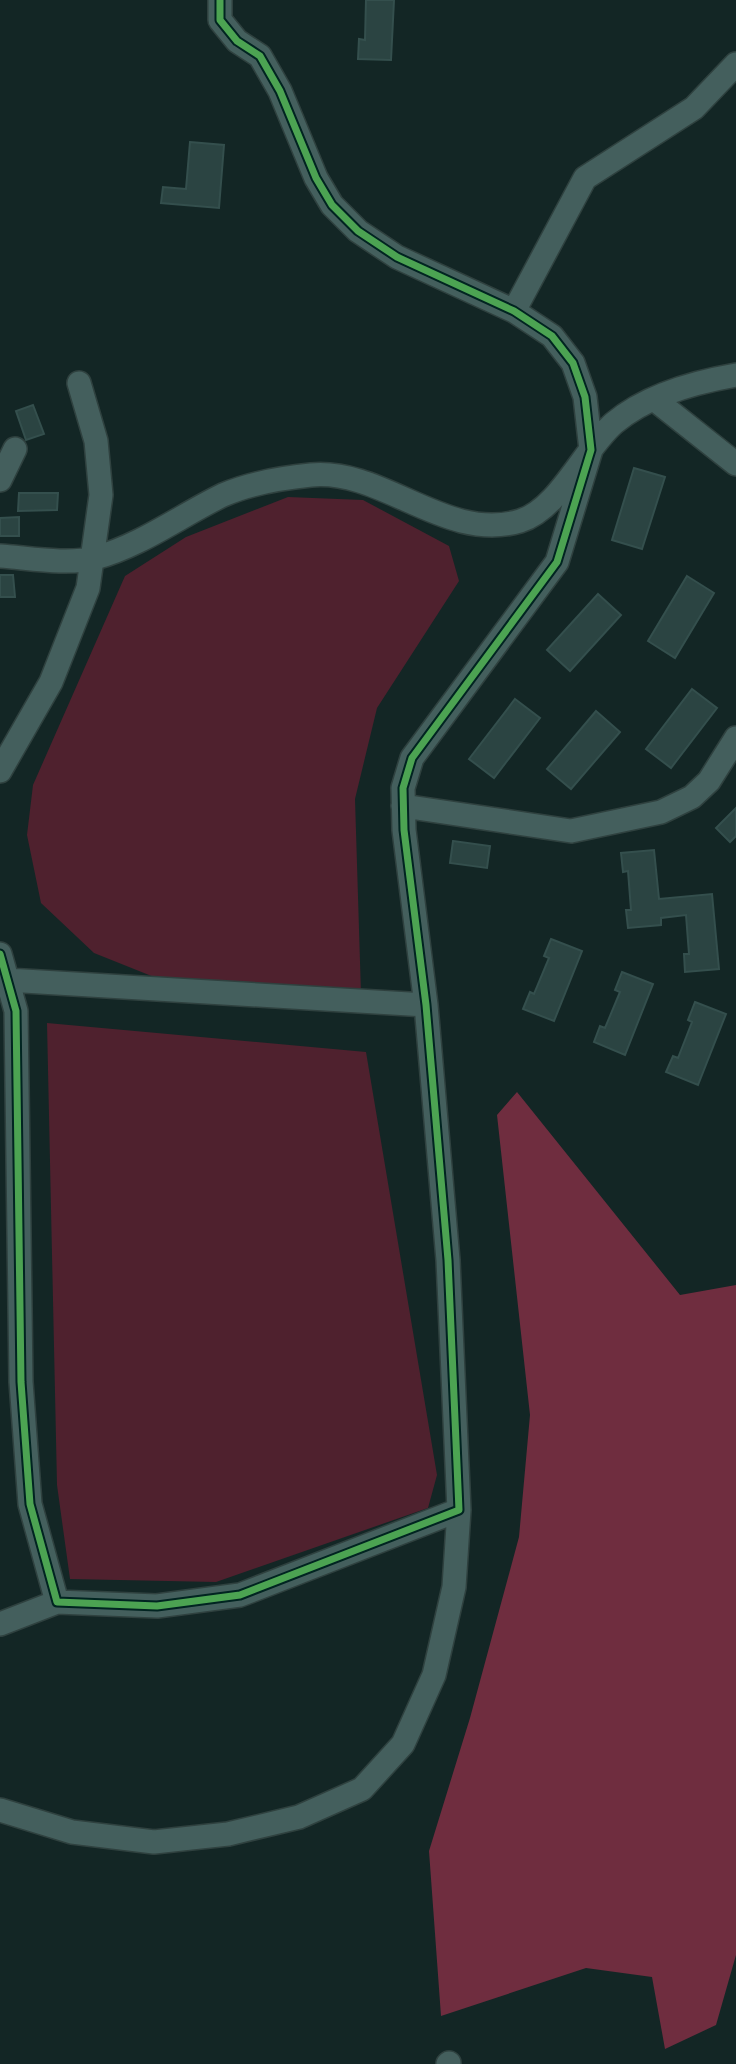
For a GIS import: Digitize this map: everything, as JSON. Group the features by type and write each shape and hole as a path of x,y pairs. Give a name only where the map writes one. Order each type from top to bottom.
{"street":[{"path":"0,1810 72,1832 154,1842 228,1834 299,1817 362,1789 402,1744 434,1675 454,1587 459,1510 448,1260 426,1005 403,788 412,758 557,562 591,450 585,397 573,363 552,336 514,311 397,257 358,231 332,205 316,178 280,91 260,56 237,41 220,20 220,0"},
{"path":"514,311 586,178 694,108 736,64"},
{"path":"0,556 92,559 121,550 225,494 263,482 314,475 356,481 446,517 486,524 519,521 541,510 614,423 654,399 700,382 736,375"},
{"path":"0,771 51,682 88,588 101,495 96,441 79,383"},
{"path":"654,399 736,464"},
{"path":"0,480 15,449"},
{"path":"403,806 554,830 595,826 662,812 692,797 709,781 736,738"},
{"path":"0,954 16,1012 21,1382 30,1504 57,1602"},
{"path":"7,980 426,1005"},
{"path":"0,1624 57,1602 158,1606 240,1595 459,1510"}],"shaded area":[{"path":"288,497 363,500 449,546 459,581 377,708 355,799 361,994 174,985 94,953 41,903 27,835 33,785 125,576 186,537"},
{"path":"47,1023 366,1052 437,1475 428,1508 216,1582 70,1579 57,1485"},
{"path":"517,1092 680,1295 736,1285 736,1955 716,2025 665,2049 652,1977 586,1968 441,2016 429,1851 470,1718 519,1537 530,1415 497,1115"}],"building":[{"path":"366,0 394,0 391,60 358,59 359,39 365,40"},
{"path":"190,142 224,145 219,208 161,203 163,187 186,189"},
{"path":"33,405 44,434 26,440 16,411"},
{"path":"634,468 665,477 642,549 612,540"},
{"path":"19,493 58,493 57,510 18,511"},
{"path":"19,517 19,536 0,536 0,518"},
{"path":"0,575 13,575 15,597 0,597"},
{"path":"687,576 714,593 675,658 648,641"},
{"path":"598,594 621,615 570,671 547,650"},
{"path":"692,689 717,708 671,768 646,749"},
{"path":"515,699 540,718 494,778 469,759"},
{"path":"596,711 620,732 571,789 547,769"},
{"path":"736,808 736,836 730,842 716,828"},
{"path":"453,841 490,846 487,868 450,863"},
{"path":"654,850 659,899 712,894 719,969 685,972 684,954 689,954 686,915 661,918 661,925 628,928 626,910 631,910 628,871 623,872 621,853"},
{"path":"551,939 582,951 554,1021 523,1009 530,992 534,994 549,958 544,956"},
{"path":"622,972 653,984 625,1055 594,1042 600,1026 605,1028 620,992 615,990"},
{"path":"695,1002 726,1014 698,1085 666,1072 673,1056 678,1058 692,1022 688,1020"}],"cycle path":[{"path":"0,954 16,1011 21,1382 30,1504 57,1602 157,1606 240,1595 459,1510 448,1260 426,1005 404,830 403,788 412,758 557,562 591,450 585,397 573,363 552,336 514,311 397,257 358,231 332,205 316,178 280,91 260,56 237,41 220,20 220,0"}]}
